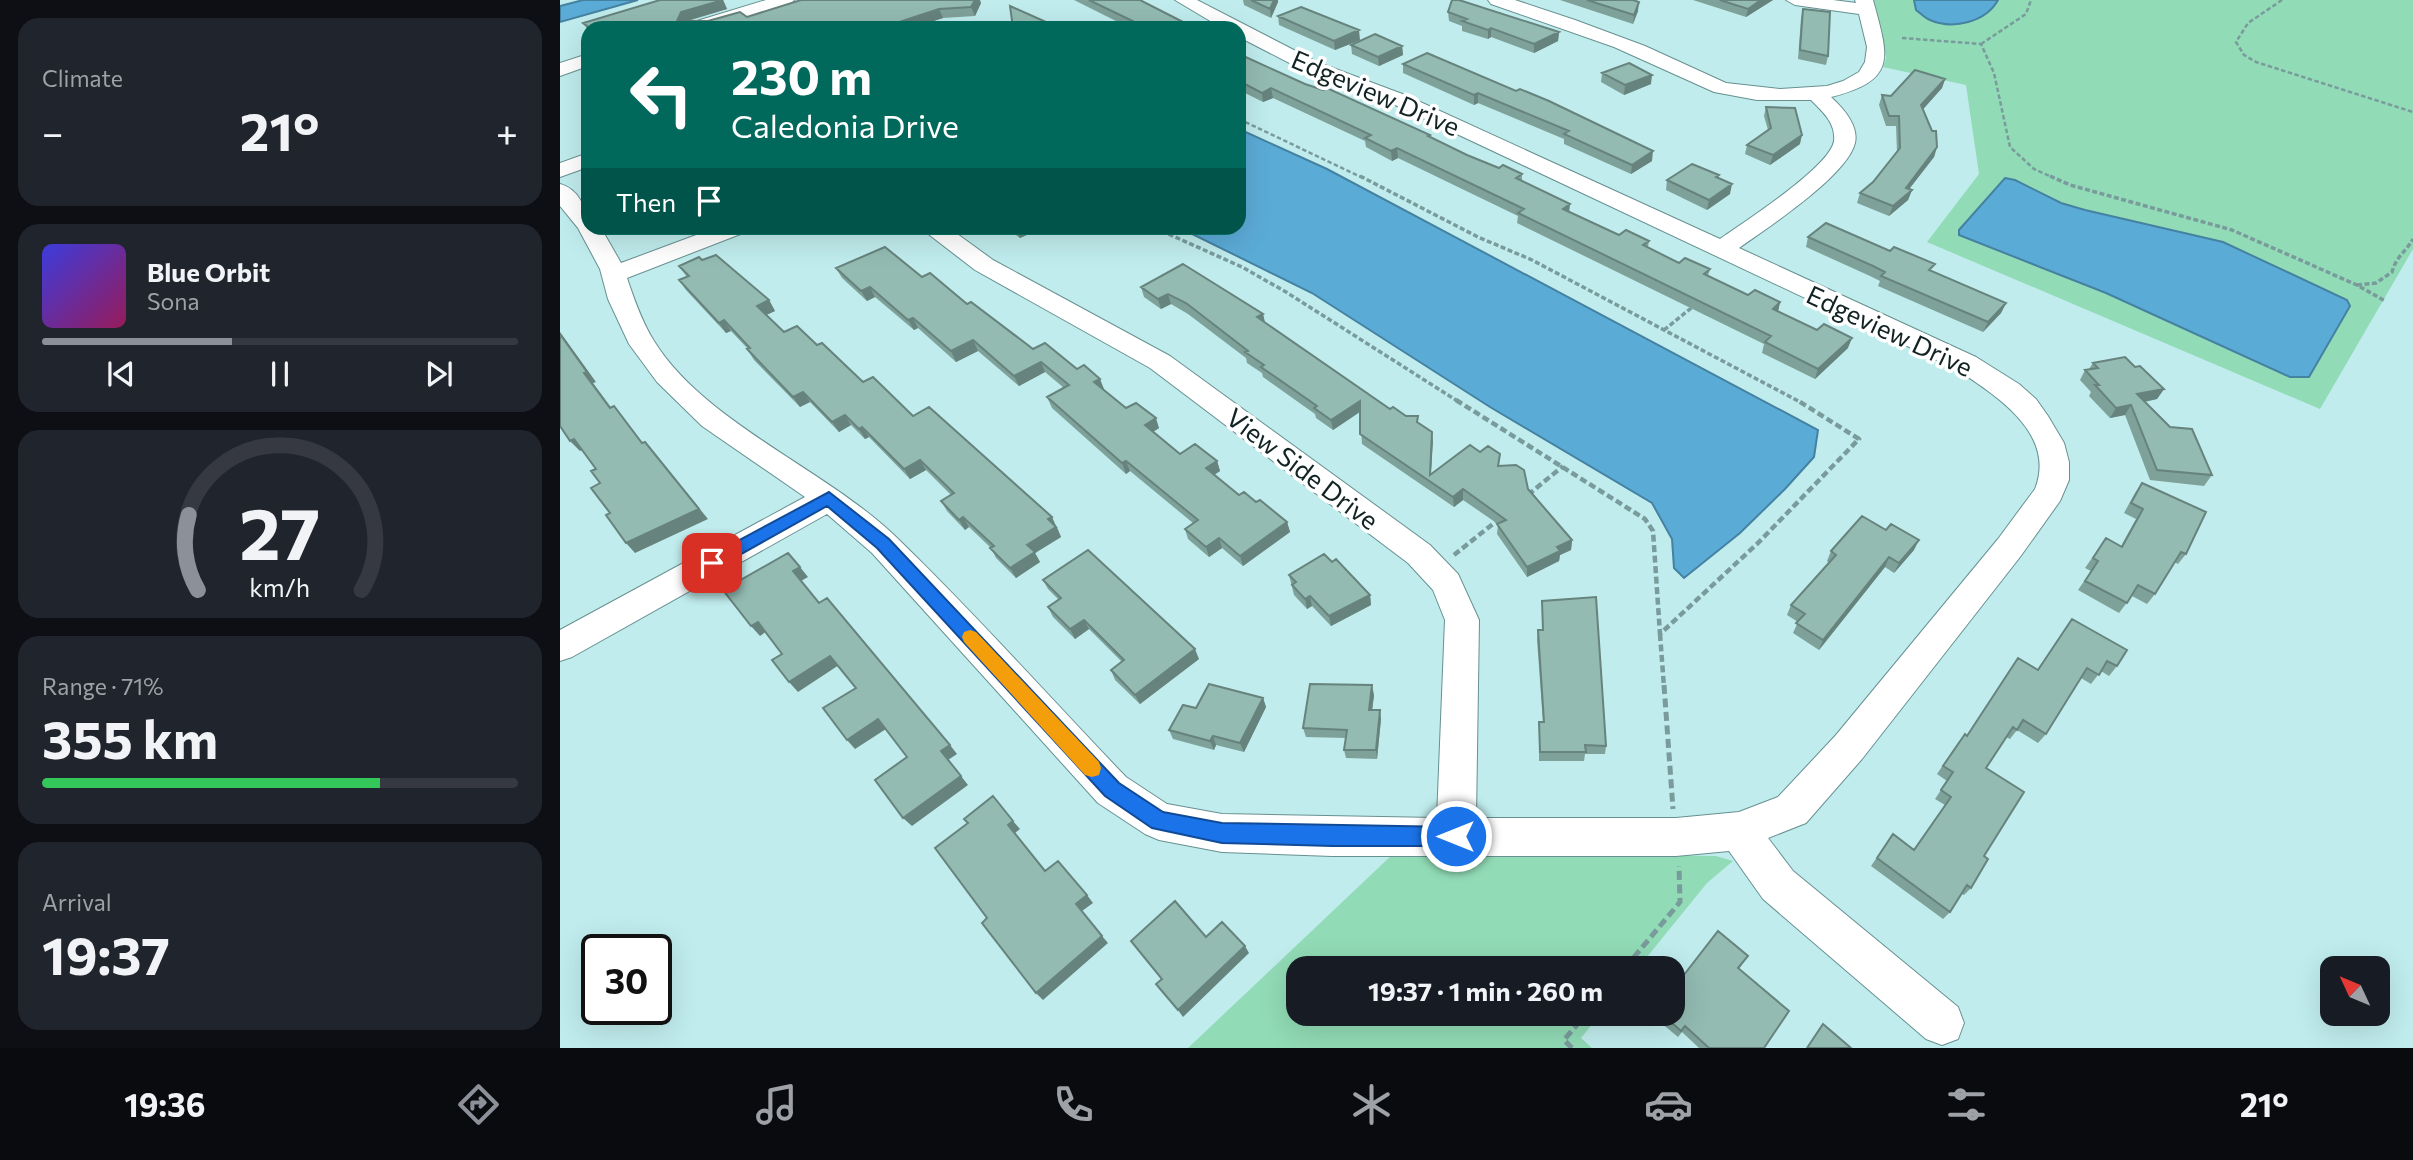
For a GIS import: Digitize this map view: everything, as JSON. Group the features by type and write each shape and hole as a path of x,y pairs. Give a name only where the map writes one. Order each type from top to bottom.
{"street":[{"path":"716,21 785,0"},
{"name":"Edgeview Drive","path":"1184,0 1222,21"},
{"path":"1497,0 1597,33 1723,88 1772,95 1816,94 1850,84 1869,72 1875,63 1875,42 1865,5 1794,0"},
{"name":"Edgeview Drive","path":"594,235 614,274 642,344 667,376 712,419 829,498 883,544 1112,790 1159,821 1222,833 1332,837 1676,837 1739,831 1792,810 1849,747 2041,506 2054,480 2054,461 2049,443 2026,406 1989,376 1398,99 1310,66 1246,34"},
{"path":"560,70 581,62"},
{"path":"1721,250 1794,196 1839,156 1844,145 1842,124 1834,110 1816,94"},
{"path":"560,170 581,162"},
{"name":"Edgeview Drive","path":"560,191 581,216"},
{"path":"614,274 717,235"},
{"name":"View Side Drive","path":"944,235 984,265 1101,327 1160,362 1419,554 1446,583 1462,620 1456,836"},
{"path":"560,647 829,498"},
{"path":"1739,831 1778,885 1942,1023"}],"path":[{"path":"1902,38 1981,44 2026,14 2032,0"},
{"path":"2282,0 2248,23 2236,43 2244,55 2288,73 2413,112"},
{"path":"1981,44 1994,74 2010,147 2034,169 2070,185 2232,230 2357,285 2385,301"},
{"path":"1171,235 1242,267 1286,292 1633,509 1645,519 1653,531 1660,634 1758,542 1859,439 1787,394 1532,260 1478,237 1327,159 1246,122"},
{"path":"2357,285 2376,282 2392,272 2396,257 2408,248 2413,239"},
{"path":"1664,330 1704,298"},
{"path":"1523,499 1563,466"},
{"path":"1433,569 1464,549 1503,516"},
{"path":"1572,1048 1564,1040 1576,1026"}],"green space":[{"path":"1874,0 2413,0 2413,249 2320,409 1927,242 1979,174 1966,85 1883,67 1886,58"},
{"path":"1394,853 1716,856 1733,861 1707,883 1648,956 1286,956 1286,1026 1591,1026 1581,1038 1592,1048 1188,1048"}],"water":[{"path":"583,0 638,0 560,22 560,6"},
{"path":"1914,0 1998,0 1993,8 1977,19 1949,24 1925,17 1916,10"},
{"path":"1246,132 1327,169 1818,430 1814,457 1740,533 1684,578 1674,568 1672,539 1652,503 1490,407 1312,293 1194,235 1246,235"},
{"path":"2005,178 2015,180 2061,203 2223,242 2347,300 2350,306 2309,377 2290,377 2106,293 1959,235 1959,230"}],"building":[{"path":"660,0 723,0 681,12 677,21 590,21"},
{"path":"801,0 975,0 971,7 939,9 902,21 708,21 740,12 747,17"},
{"path":"1089,0 1140,0 1181,21 1132,21"},
{"path":"1251,0 1274,0 1270,9"},
{"path":"1452,0 1559,32 1534,44 1491,28 1488,30 1462,21 1467,19 1448,12"},
{"path":"1587,0 1633,0 1639,2 1634,15"},
{"path":"1720,0 1761,0 1748,9"},
{"path":"1010,6 1044,21 1012,21"},
{"path":"1301,7 1359,30 1334,41 1278,16"},
{"path":"1803,9 1830,12 1828,56 1800,50"},
{"path":"1375,34 1402,46 1378,57 1351,45"},
{"path":"1427,53 1516,91 1520,89 1549,101 1653,151 1632,165 1564,134 1569,131 1478,93 1474,95 1403,64"},
{"path":"1246,57 1305,84 1323,90 1327,88 1467,155 1499,168 1503,165 1522,174 1516,178 1570,204 1563,209 1619,235 1626,230 1649,241 1643,245 1679,263 1685,258 1710,269 1704,274 1748,295 1755,290 1780,302 1773,309 1817,330 1824,324 1852,338 1818,369 1765,342 1771,336 1518,213 1524,209 1397,148 1391,151 1365,138 1371,135 1271,88 1262,93 1246,85"},
{"path":"1629,63 1652,75 1625,85 1602,73"},
{"path":"1915,70 1945,79 1921,105 1932,131 1936,131 1937,147 1906,188 1912,190 1893,206 1860,193 1873,182 1900,148 1899,116 1889,116 1882,95 1891,96"},
{"path":"1766,107 1795,108 1802,135 1773,155 1747,145 1771,128"},
{"path":"1692,164 1719,175 1716,177 1732,184 1709,200 1667,180"},
{"path":"1826,223 1890,251 1894,247 1935,264 1929,270 2006,303 1988,322 1881,276 1885,272 1808,237"},
{"path":"885,247 922,277 930,273 967,304 971,302 1033,349 1045,343 1077,369 1084,365 1100,379 1094,382 1126,408 1136,403 1156,418 1145,425 1180,454 1195,444 1217,461 1206,468 1239,495 1244,492 1256,502 1260,500 1287,522 1240,556 1219,538 1206,547 1185,529 1198,520 1126,461 1122,463 1047,397 1069,385 1041,362 1014,376 973,340 951,351 913,318 908,320 870,287 861,291 836,268"},
{"path":"716,255 769,300 757,306 784,332 797,326 817,345 822,343 863,382 873,377 913,416 929,407 1052,517 1048,519 1056,527 1027,545 1035,552 1010,568 990,548 994,546 963,517 959,520 941,501 954,493 920,460 904,469 862,427 859,429 845,415 832,422 803,392 793,397 747,349 750,348 724,320 719,323 679,280 689,276 679,266 699,257 702,260"},
{"path":"1183,264 1263,314 1257,317 1390,409 1393,407 1406,416 1418,416 1417,422 1432,432 1430,475 1470,445 1480,452 1488,446 1500,454 1498,466 1516,465 1524,470 1528,489 1572,540 1557,547 1560,551 1527,567 1497,524 1506,520 1463,489 1453,497 1360,434 1360,401 1331,420 1314,408 1317,406 1261,367 1264,365 1245,352 1248,351 1186,303 1168,294 1158,299 1141,287"},
{"path":"560,334 610,408 614,406 699,509 626,543 606,515 610,513 591,488 600,483 591,471 596,469 574,439 570,441 560,426"},
{"path":"2125,357 2135,367 2140,366 2164,389 2137,394 2170,427 2192,429 2212,475 2157,470 2131,405 2116,408 2085,370 2098,368 2093,363"},
{"path":"2142,483 2206,512 2186,554 2181,552 2155,594 2138,585 2127,603 2085,581 2098,561 2093,558 2106,538 2122,547 2143,509 2131,503"},
{"path":"1862,516 1886,530 1891,524 1919,540 1899,563 1889,557 1823,640 1796,623 1805,614 1791,605 1836,555 1831,551"},
{"path":"1088,550 1195,649 1135,695 1111,670 1124,660 1084,620 1070,629 1048,607 1061,598 1043,580"},
{"path":"788,553 800,567 793,571 819,603 827,598 950,745 941,751 961,776 903,818 875,780 907,757 878,719 847,740 823,708 856,688 830,656 789,682 772,660 782,654 758,622 751,626 723,590"},
{"path":"1324,554 1332,562 1336,559 1370,595 1329,616 1310,596 1305,599 1292,585 1296,582 1289,575"},
{"path":"1596,597 1606,746 1585,745 1586,752 1540,752 1539,722 1544,722 1538,630 1543,630 1542,601"},
{"path":"2072,619 2127,650 2117,666 2107,661 2099,675 2087,668 2046,734 2023,720 2017,730 2013,727 1986,768 2024,792 1984,856 1988,859 1971,888 1967,885 1950,912 1877,858 1893,834 1914,850 1951,797 1941,790 1953,772 1943,766 1965,734 1967,736 2018,658 2038,670"},
{"path":"1209,684 1263,698 1240,743 1213,736 1210,741 1169,730 1183,705 1196,708"},
{"path":"1310,684 1372,685 1369,710 1380,710 1376,750 1344,750 1347,730 1303,728"},
{"path":"993,796 1013,821 1008,825 1045,871 1058,861 1087,895 1076,904 1102,936 1036,993 982,923 987,918 935,848 968,823 964,819"},
{"path":"1175,901 1206,937 1222,922 1245,946 1178,1010 1156,984 1162,979 1131,941"},
{"path":"1718,931 1748,956 1738,968 1789,1011 1764,1048 1709,1048 1685,1026 1685,974"},
{"path":"1823,1024 1851,1048 1807,1048"}],"slow traffic":[{"path":"970,637 1092,768"}],"route":[{"path":"712,563 829,498 883,544 1112,790 1159,821 1222,833 1332,837 1456,836"}]}
